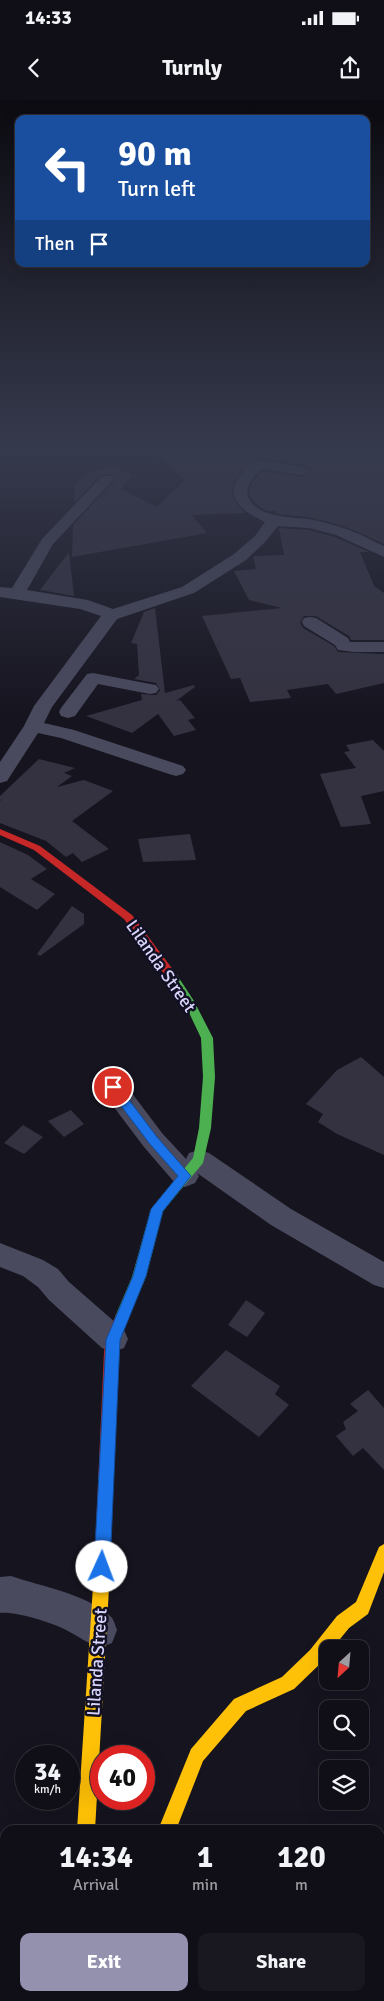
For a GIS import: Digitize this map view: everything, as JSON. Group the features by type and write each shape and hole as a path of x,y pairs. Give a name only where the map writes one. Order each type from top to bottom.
{"street":[{"path":"52,537 9,592 87,604 111,615"},
{"path":"40,728 43,706 111,615 188,590 240,557 262,537"},
{"path":"351,537 384,552"},
{"path":"310,622 342,642 344,646 361,649 370,646 384,647"},
{"path":"68,712 93,678 150,689"},
{"path":"0,777 40,728 60,714 96,707"},
{"path":"40,728 102,745 143,761 176,770"},
{"name":"Lilanda Street","path":"0,832 37,848 128,917 189,1001 207,1038 209,1077 205,1128 192,1168 157,1209 140,1276 113,1340 99,1630 86,1825"},
{"path":"113,1087 153,1140 192,1168 384,1276"},
{"path":"0,1255 33,1268 48,1278 59,1291 113,1340"},
{"path":"169,1825 197,1755 240,1706 288,1683 316,1656 343,1622 362,1608 384,1552"},
{"path":"0,1595 11,1594 76,1615 99,1630"}],"building":[{"path":"73,537 186,537 72,557"},
{"path":"281,537 334,537 369,552 360,552 374,586 384,593 384,640 351,640 349,636 316,616 304,616 300,623 303,628 334,646 338,652 384,654 384,683 336,694 328,684 287,690 291,698 250,702 240,678 231,679 202,616 282,608 249,600 234,571 256,569 253,556 284,555"},
{"path":"368,537 384,537 384,544"},
{"path":"69,552 74,596 40,590"},
{"path":"155,608 165,693 194,685 195,687 176,701 180,700 195,718 188,720 196,730 174,736 158,714 132,733 86,716 142,700 141,694 156,695 160,690 156,683 134,679 139,675 137,644 131,643 144,612"},
{"path":"373,740 384,751 384,791 361,796 371,824 341,827 320,774 356,768 344,752 350,751 346,745"},
{"path":"39,759 75,768 64,773 72,776 57,787 84,780 113,791 72,821 109,849 82,862 73,853 66,857 46,841 0,823 0,801 2,799 0,800 0,796"},
{"path":"190,834 196,860 143,862 138,839"},
{"path":"0,842 28,855 47,869 31,879 55,894 37,910 0,887"},
{"path":"72,906 84,914 84,924 40,956 37,954"},
{"path":"361,1057 384,1077 384,1155 337,1134 318,1122 323,1114 306,1104 337,1070"},
{"path":"71,1110 84,1124 64,1137 48,1121"},
{"path":"23,1125 43,1137 24,1154 4,1143"},
{"path":"246,1300 265,1313 247,1337 228,1325"},
{"path":"226,1350 280,1386 275,1394 289,1405 259,1437 191,1386"},
{"path":"368,1390 384,1408 384,1470 363,1448 353,1456 336,1436 346,1429 343,1422 358,1411 350,1404"}],"traffic: fast":[{"path":"122,1317 139,1277 157,1209 199,1160 205,1128 209,1077 207,1038 189,1001 173,978"}],"traffic: slow":[{"path":"169,1825 197,1755 240,1705 288,1683 316,1656 343,1622 362,1608 384,1552"},
{"path":"86,1825 102,1571"}],"traffic: jam":[{"path":"0,832 37,848 128,917 173,978"},
{"path":"102,1571 111,1352 113,1339 122,1317"}],"route":[{"path":"102,1567 113,1340 140,1276 157,1209 185,1176 153,1140 113,1087"}]}
